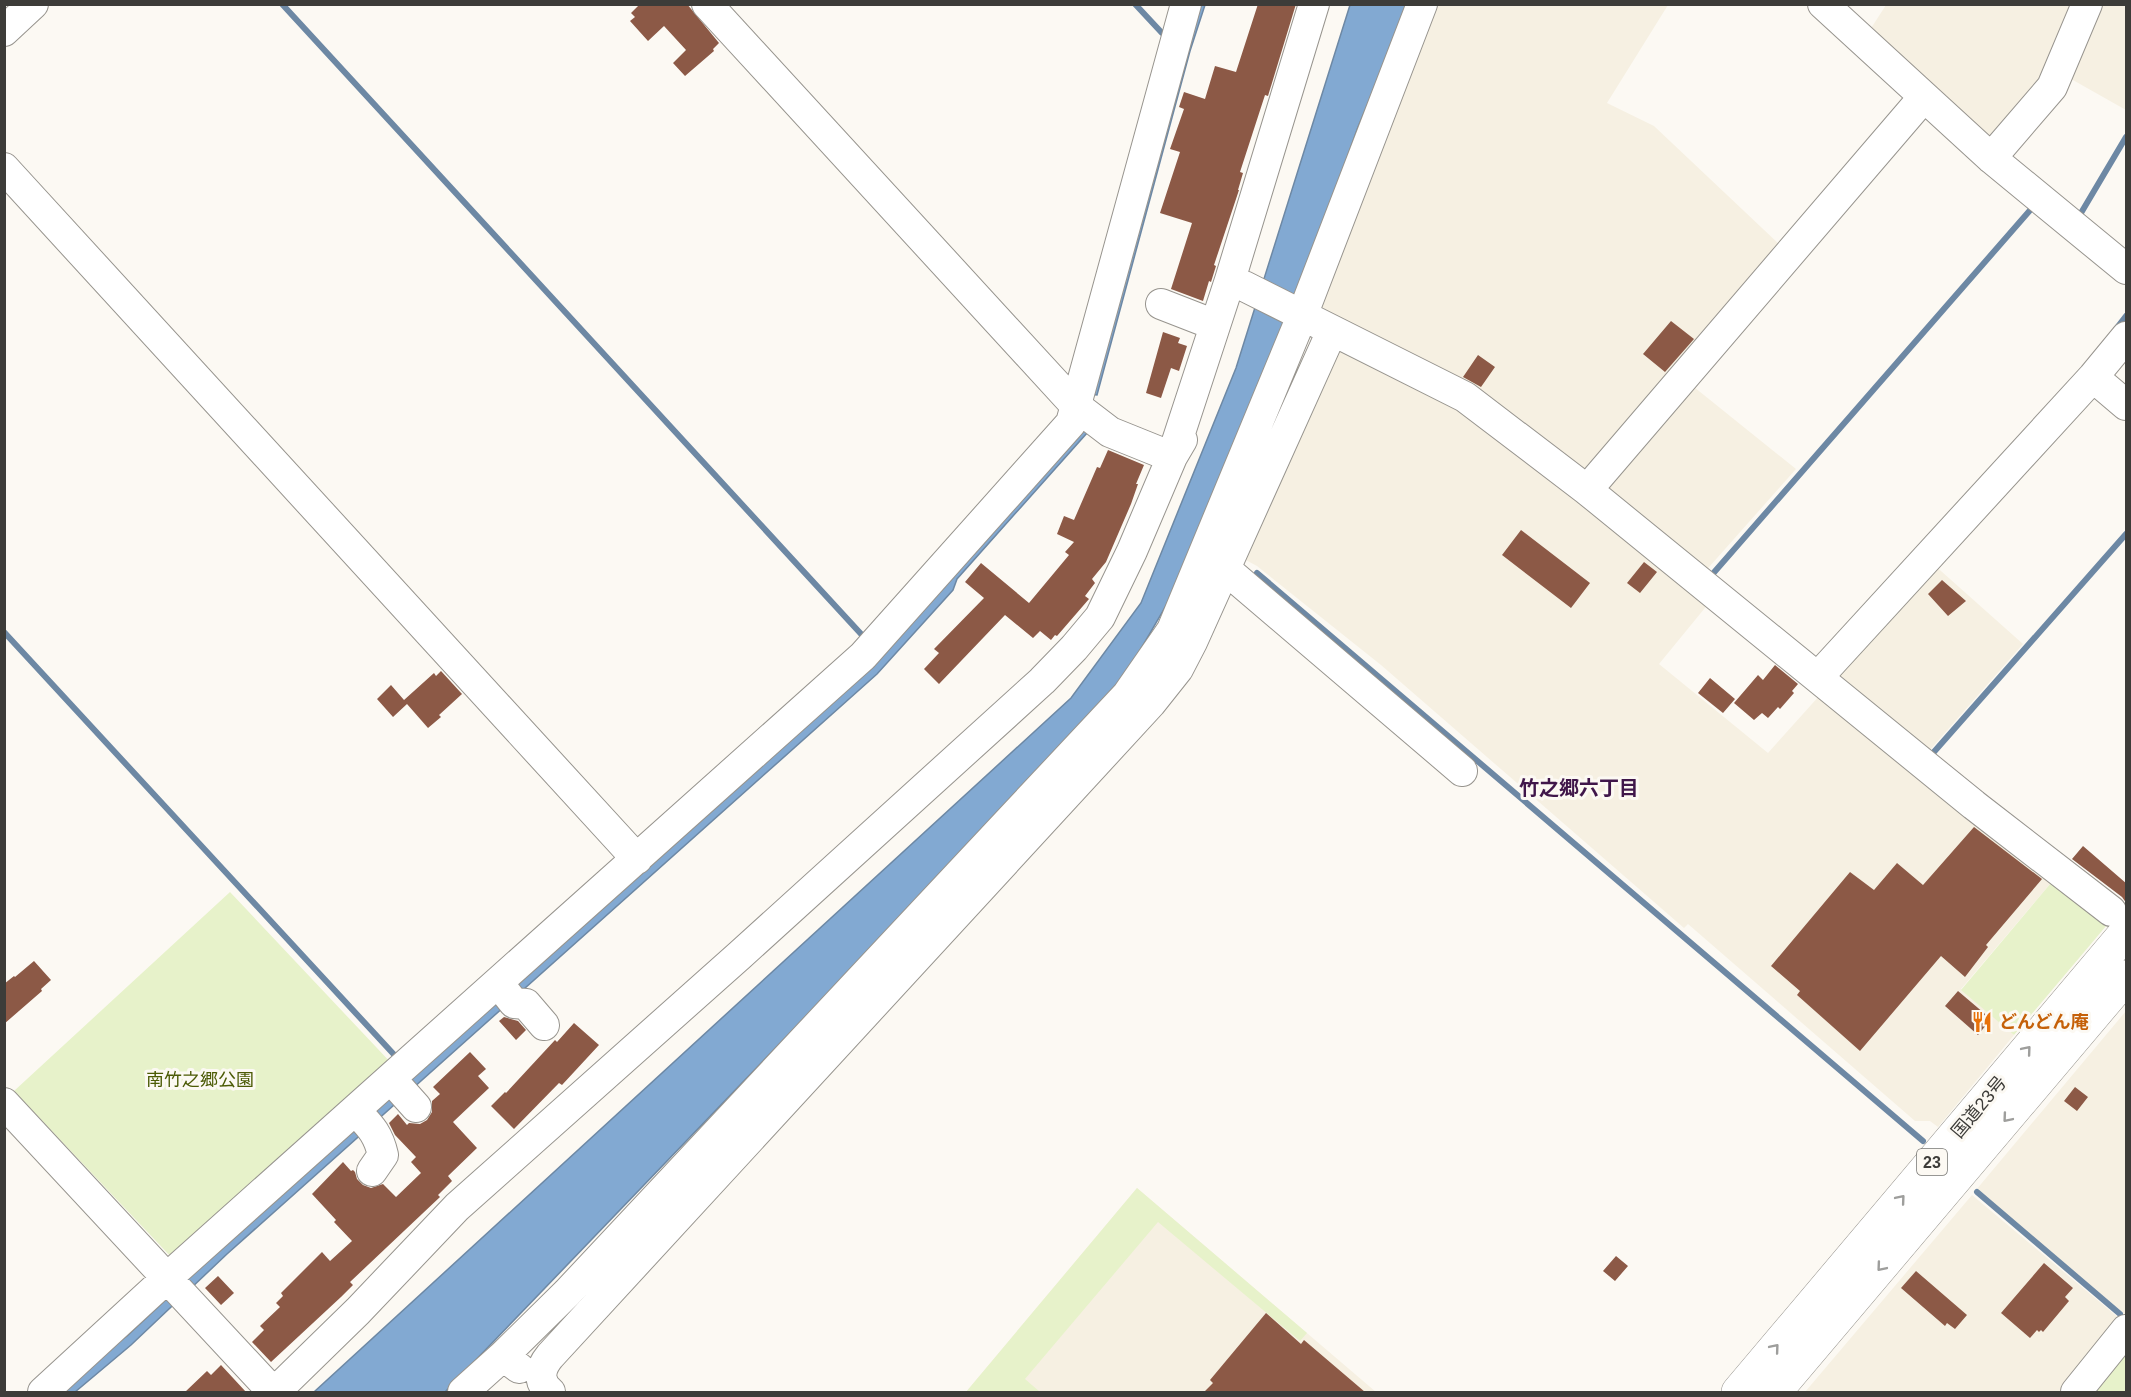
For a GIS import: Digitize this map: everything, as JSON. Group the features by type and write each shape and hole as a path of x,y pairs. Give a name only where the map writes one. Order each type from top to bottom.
{"highway":[{"name":"国道23号","path":"1738,1392 2119,921"},
{"name":"国道23号","path":"1775,1392 2127,977"}],"street":[{"path":"4,31 33,4"},
{"path":"707,4 1076,406 1110,432 1172,457"},
{"path":"43,1392 178,1290 362,1118 402,1092 637,859 879,640 1071,423 1186,4"},
{"path":"4,1103 274,1392 358,1311 457,1207 740,955 1042,681 1100,617 1132,551 1172,457 1314,4"},
{"path":"463,1392 567,1293 1127,695 1172,630 1302,316 1422,4"},
{"path":"1823,4 1991,158 2127,269"},
{"path":"1991,158 2052,87 2087,4"},
{"path":"1587,490 1923,98"},
{"path":"1172,457 1207,396 1248,288 1277,176 1278,124"},
{"path":"4,168 637,859"},
{"path":"1248,288 1444,384 1465,397 1587,490 2119,921"},
{"path":"1161,304 1215,325"},
{"path":"547,1390 541,1367 550,1356 1151,703 1178,669 1332,331"},
{"path":"1818,677 2127,337"},
{"path":"2093,376 2127,405"},
{"path":"1224,568 1462,771"},
{"path":"505,991 526,1004 544,1025"},
{"path":"362,1118 380,1142 382,1155 372,1171"},
{"path":"2076,1392 2127,1330"},
{"path":"503,1356 547,1390"}],"shaded area":[{"path":"1427,5 1668,5 1607,103 1654,126 1781,246 1592,475 1311,310"},
{"path":"1886,5 2077,5 2044,79 1994,138 1985,140 1866,36"},
{"path":"2095,5 2126,5 2126,110 2064,75"},
{"path":"1341,345 1440,393 1709,603 1659,664 1768,753 1820,695 2056,877 1961,989 2014,1035 1938,1127 1930,1121 1915,1121 1688,924 1684,928 1381,665 1257,566 1242,558"},
{"path":"1689,383 1796,469 1702,575 1603,493"},
{"path":"1932,563 2023,644 1929,751 1843,685 1840,676 1841,663"},
{"path":"2126,1011 2126,1315 1976,1190"},
{"path":"1137,1188 1376,1392 966,1392"},
{"path":"1972,1195 2120,1319 2061,1392 1805,1392"}],"green space":[{"path":"2056,877 2112,919 2014,1035 1961,990"},
{"name":"南竹之郷公園","path":"230,892 393,1065 173,1259 14,1091"},
{"path":"1137,1188 1307,1333 1300,1341 1158,1222 1025,1379 1040,1392 966,1392"},
{"path":"2126,1339 2126,1392 2083,1392"}],"water":[{"path":"1198,5 1205,5 1190,51 1097,395 1088,394"},
{"path":"1350,5 1410,5 1358,127 1274,365 1174,592 1113,697 445,1392 314,1392 1071,698 1141,603 1236,368"},
{"path":"1080,427 1087,433 957,579 953,590 877,674 227,1254 131,1345 75,1392 59,1392 104,1352 127,1336 223,1246 443,1050"}],"building":[{"path":"640,4 687,4 719,43 713,49 714,51 685,76 673,63 686,50 664,26 648,41 630,21 635,17 631,13"},
{"path":"1258,4 1296,4 1268,96 1265,95 1240,172 1243,173 1239,190 1203,301 1171,289 1192,223 1160,213 1180,152 1170,149 1184,109 1179,107 1184,92 1205,99 1215,66 1236,72"},
{"path":"1671,321 1694,339 1665,372 1643,354"},
{"path":"1163,332 1180,338 1178,343 1187,346 1179,371 1171,368 1161,398 1146,393"},
{"path":"1478,355 1495,367 1481,387 1463,377"},
{"path":"1108,450 1144,465 1131,504 1106,562 1092,579 1095,583 1085,596 1089,599 1051,640 1040,631 1033,638 1005,615 939,684 924,669 939,653 934,649 984,598 965,582 981,563 1029,603 1069,555 1065,552 1074,542 1057,534 1064,516 1074,520 1097,467 1100,468"},
{"path":"1521,530 1590,583 1571,608 1502,555"},
{"path":"1644,562 1657,572 1640,593 1627,583"},
{"path":"1942,580 1966,601 1948,616 1928,594"},
{"path":"1775,665 1798,684 1792,691 1794,693 1780,709 1778,707 1768,718 1762,713 1754,720 1734,703 1758,675 1763,680"},
{"path":"441,671 462,694 428,728 407,704 393,717 377,699 391,685 404,700 434,673 436,676"},
{"path":"1710,678 1735,699 1723,713 1698,693"},
{"path":"1974,827 2042,879 1986,945 1988,947 1965,977 1941,956 1860,1051 1797,995 1800,991 1771,966 1850,872 1874,890 1897,863 1923,885"},
{"path":"2083,846 2127,884 2127,904 2122,897 2072,859"},
{"path":"34,961 51,980 41,989 42,991 4,1024 4,984"},
{"path":"1958,991 1991,1019 1978,1035 1945,1006"},
{"path":"504,1017 518,1021 526,1030 516,1040 499,1021"},
{"path":"574,1023 599,1045 562,1085 559,1083 514,1129 491,1106"},
{"path":"470,1052 486,1069 478,1076 489,1088 453,1122 477,1148 448,1176 452,1181 438,1195 440,1197 350,1282 353,1285 341,1297 271,1362 252,1342 264,1330 260,1326 280,1307 276,1303 283,1296 281,1293 322,1252 330,1261 352,1241 312,1194 343,1162 355,1172 357,1179 363,1185 371,1188 383,1184 396,1197 421,1173 411,1162 416,1157 395,1135 389,1123 398,1114 407,1125 409,1123 420,1124 427,1120 432,1112 432,1101 440,1094 433,1087"},
{"path":"2075,1087 2088,1097 2077,1111 2064,1101"},
{"path":"1616,1256 1628,1266 1615,1281 1603,1271"},
{"path":"2044,1263 2073,1288 2065,1297 2069,1301 2043,1332 2037,1330 2030,1338 2001,1313"},
{"path":"1916,1271 1967,1315 1955,1329 1947,1323 1945,1326 1901,1288"},
{"path":"218,1276 234,1293 221,1305 205,1288"},
{"path":"1266,1313 1301,1344 1304,1340 1365,1392 1204,1392 1213,1383 1210,1380"},
{"path":"221,1365 246,1392 185,1392 207,1371 211,1375"}],"waterway":[{"path":"282,4 862,635"},
{"path":"1135,4 1162,33"},
{"path":"2081,213 2126,137"},
{"path":"1710,577 2032,208"},
{"path":"2116,329 2126,316"},
{"path":"1933,753 2126,534"},
{"path":"1257,573 1923,1141"},
{"path":"4,632 399,1060"},
{"path":"1977,1192 2120,1314"}],"place":[{"name":"どんどん庵","path":"1982,1022"}],"district":[{"name":"竹之郷六丁目","path":"1579,788"}]}
